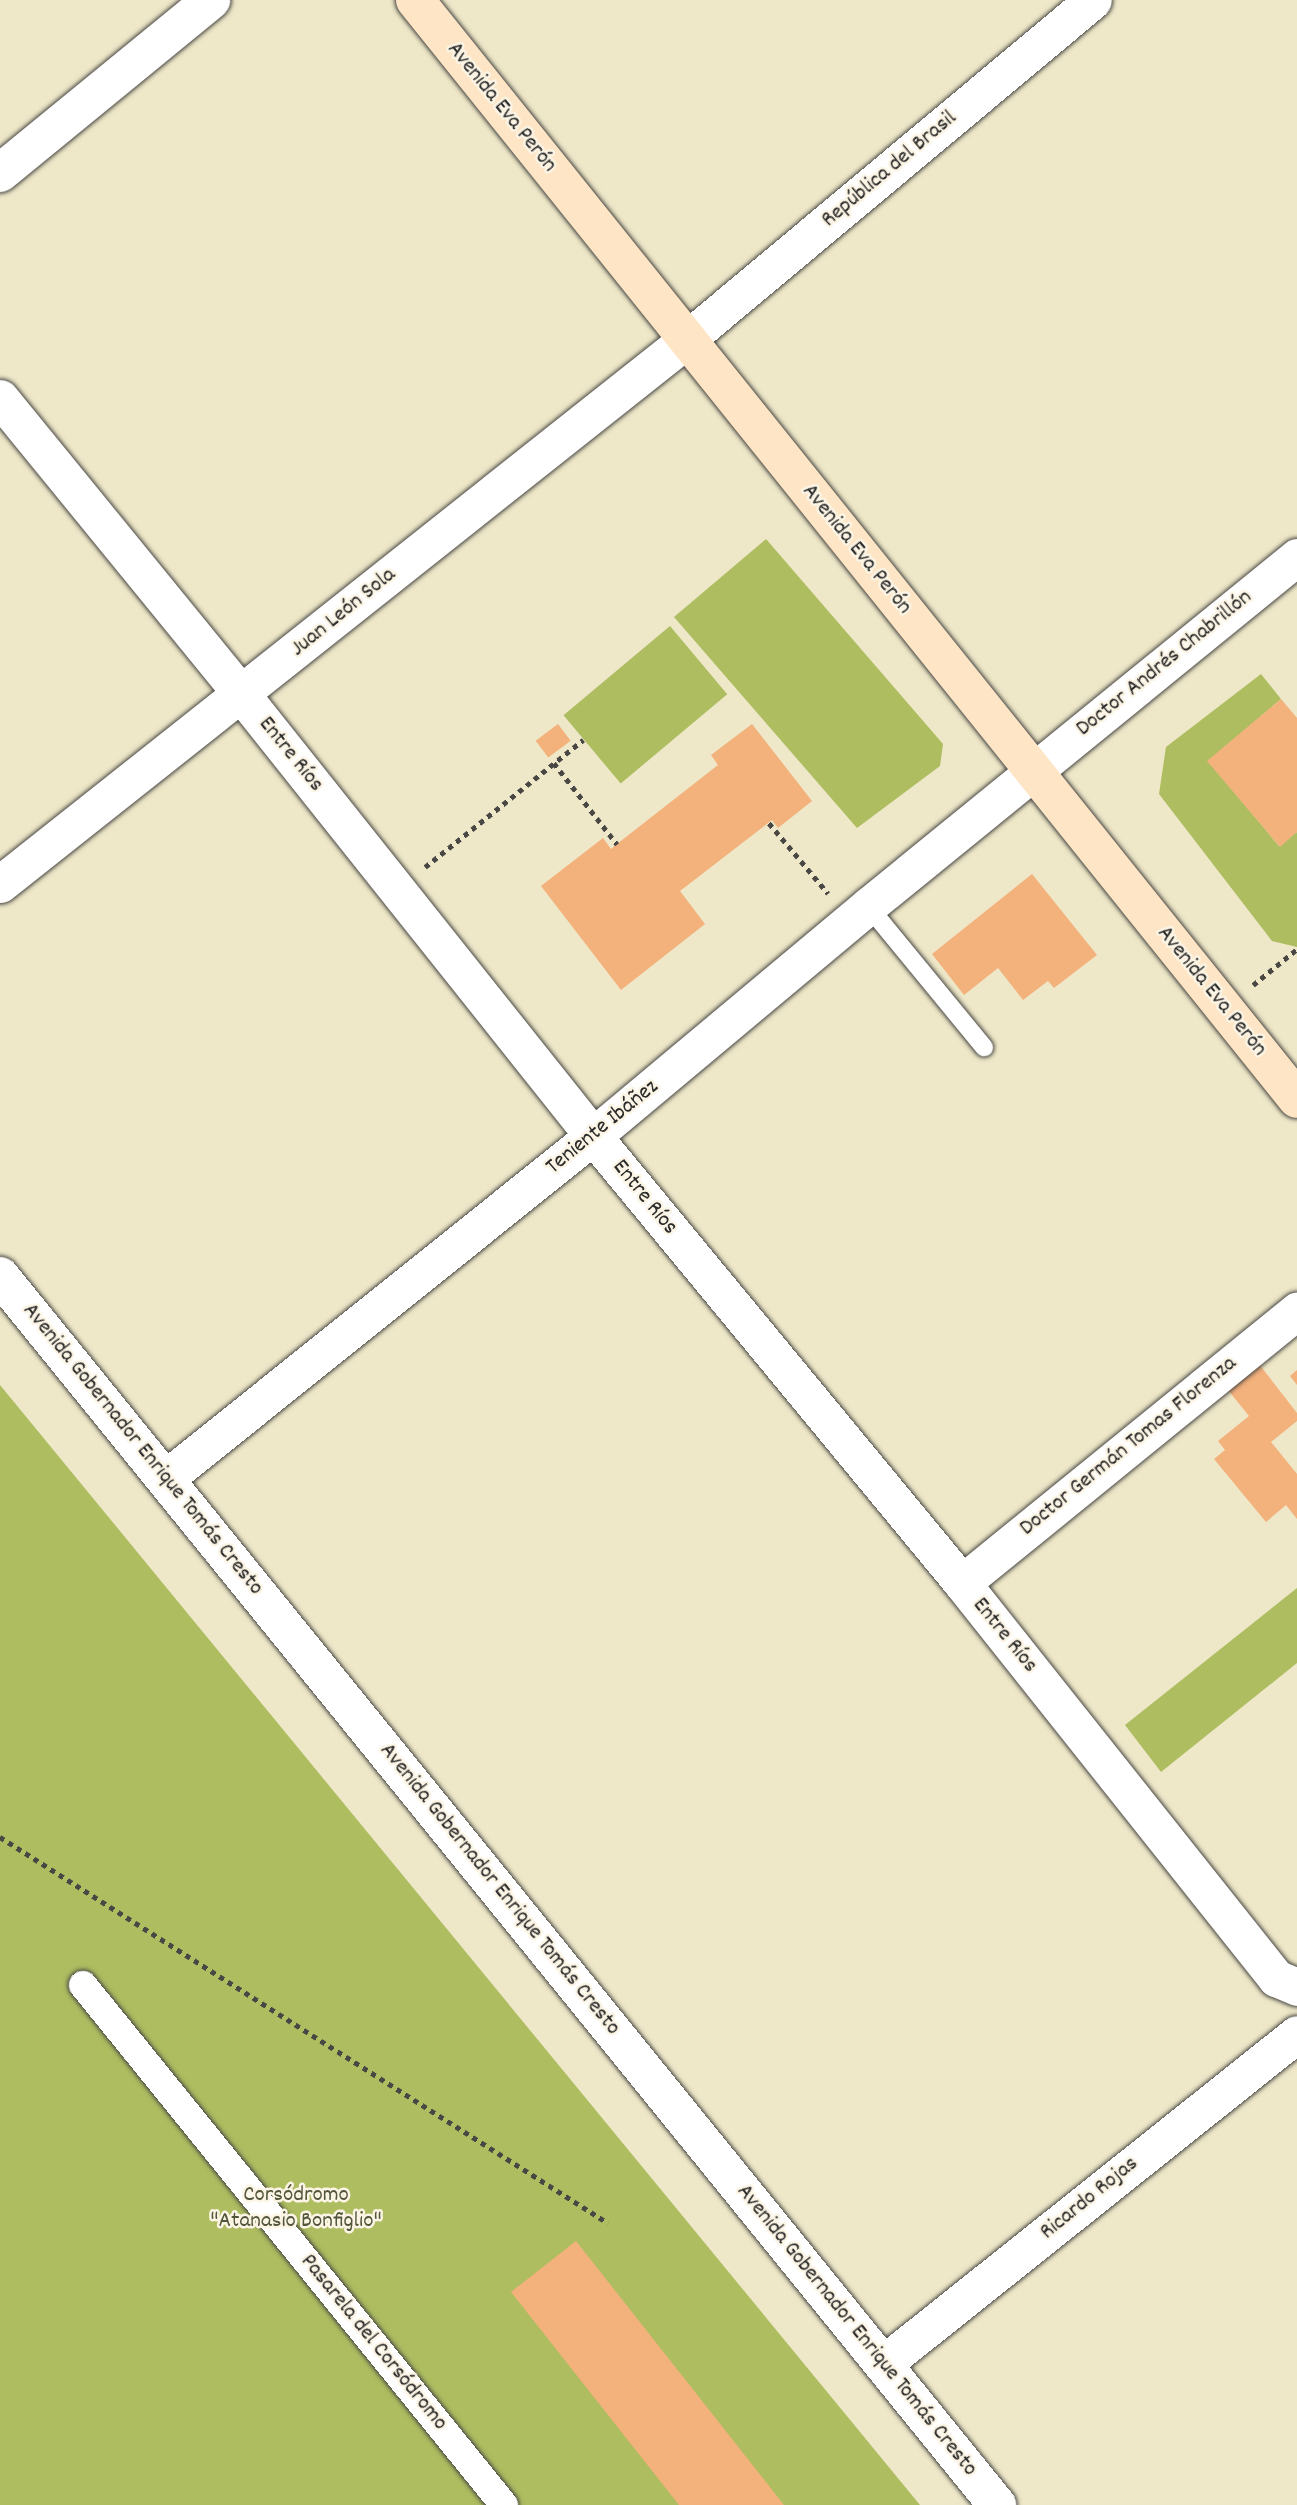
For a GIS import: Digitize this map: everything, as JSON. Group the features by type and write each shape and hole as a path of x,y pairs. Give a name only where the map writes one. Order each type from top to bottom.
{"main road":[{"name":"Avenida Eva Perón","path":"415,0 1297,1099"}],"street":[{"path":"0,173 211,0"},
{"name":"República del Brasil","path":"686,340 1093,0"},
{"name":"Juan León Sola","path":"0,884 242,695 686,340"},
{"name":"Entre Ríos","path":"0,398 242,695 593,1136 961,1583 1276,1978 1297,1987"},
{"name":"Doctor Andrés Chabrillón","path":"1034,770 1297,557"},
{"name":"Teniente Ibáñez","path":"166,1478 593,1136 1034,770"},
{"name":"Avenida Gobernador Enrique Tomás Cresto","path":"0,1276 997,2505"},
{"name":"Doctor Germán Tomas Florenza","path":"961,1583 1297,1311"},
{"name":"Pasarela del Corsódromo","path":"83,1984 504,2505"},
{"name":"Ricardo Rojas","path":"883,2364 1297,2034"}],"lane":[{"path":"860,913 984,1047"}],"path":[{"path":"398,890 583,740"},
{"path":"554,763 617,844"},
{"path":"769,823 860,913"},
{"path":"1225,1008 1297,948"},
{"path":"0,1837 608,2223"}],"green space":[{"path":"766,539 943,744 940,766 857,828 674,617"},
{"path":"670,626 727,694 621,784 564,715"},
{"path":"1261,674 1281,699 1208,761 1279,846 1297,832 1297,947 1272,941 1159,794 1166,747"},
{"name":"Corsódromo \"Atanasio Bonfiglio\"","path":"0,1385 920,2505 0,2505"},
{"path":"1297,1588 1297,1663 1161,1772 1125,1725"}],"building":[{"path":"1281,699 1297,718 1297,832 1280,847 1207,761"},
{"path":"558,724 571,741 548,758 536,741"},
{"path":"752,724 812,801 778,828 772,820 680,891 705,924 621,990 541,886 603,838 611,849 718,765 711,755"},
{"path":"1032,874 1097,955 1054,988 1048,981 1023,1000 998,968 964,995 932,954"},
{"path":"1259,1364 1297,1413 1297,1421 1271,1442 1297,1474 1297,1519 1286,1505 1266,1522 1214,1459 1225,1450 1218,1441 1249,1416 1228,1390"},
{"path":"1297,1370 1297,1385 1290,1376"},
{"path":"576,2241 784,2505 679,2505 511,2292"}]}
